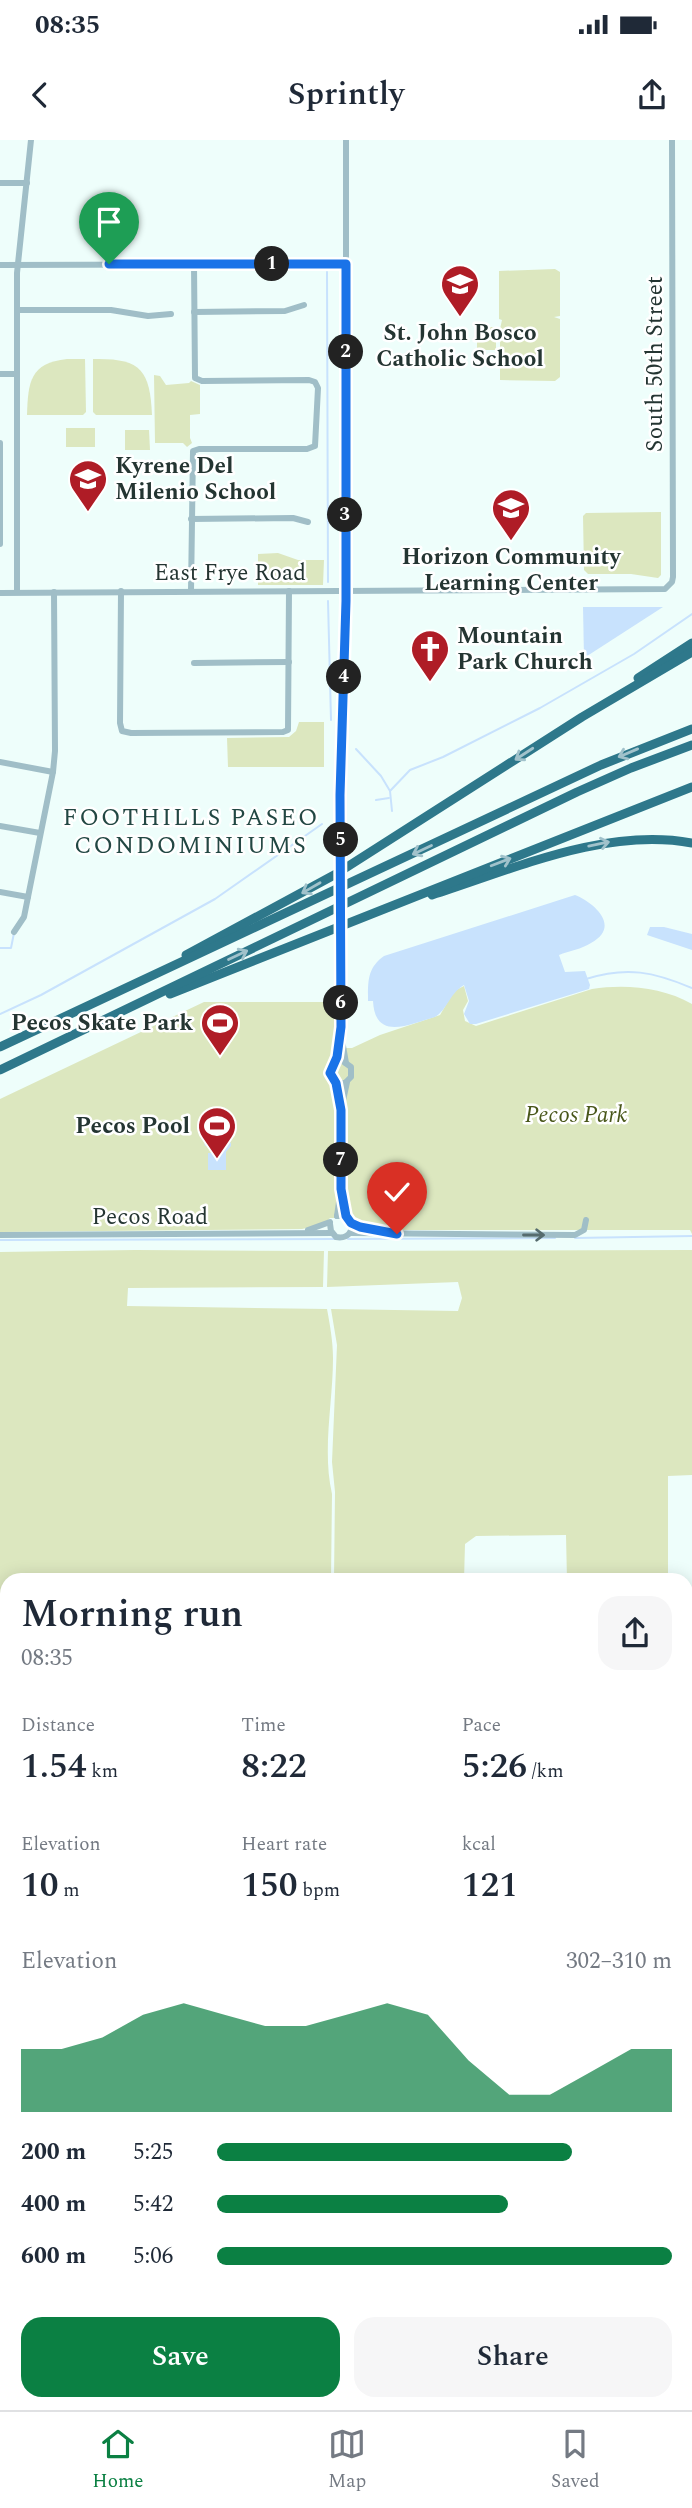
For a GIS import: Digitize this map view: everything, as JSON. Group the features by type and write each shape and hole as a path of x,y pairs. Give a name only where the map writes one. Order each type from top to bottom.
{"highway":[{"path":"582,717 692,643"},
{"path":"101,999 318,885 582,717 692,652"},
{"path":"0,1047 601,765 692,729"},
{"path":"0,1070 577,792 692,745"},
{"path":"111,1017 692,787"},
{"path":"370,915 592,845 648,839 692,843"}],"street":[{"path":"17,593 17,265 31,140"},
{"path":"341,1110 352,1072 346,1063 341,1027 346,591 346,140"},
{"name":"South 50th Street","path":"669,586 673,577 672,140"},
{"path":"0,183 27,183"},
{"path":"191,591 193,450 307,449 315,446 318,388 315,382 309,380 195,378 194,264"},
{"path":"0,265 346,264"},
{"path":"194,312 285,312 304,305"},
{"path":"17,310 111,310 148,316 171,314"},
{"path":"0,374 17,374"},
{"path":"0,443 0,544"},
{"path":"191,519 293,518 308,522"},
{"name":"East Frye Road","path":"0,593 658,590 669,586"},
{"path":"121,592 120,723 122,731 131,733 288,730 289,591"},
{"path":"14,932 24,917 54,772 54,592"},
{"path":"194,663 289,662"},
{"path":"0,762 54,772"},
{"path":"0,826 40,833"},
{"path":"0,892 28,897"},
{"path":"341,1027 335,1063 330,1073 336,1083 341,1110 341,1189 337,1216 330,1224 332,1233 340,1238 351,1233 575,1235 583,1232 586,1220"},
{"path":"335,1063 346,1063"},
{"path":"336,1083 347,1082"},
{"path":"341,1189 346,1216 351,1223 351,1233"},
{"path":"337,1216 346,1216"},
{"path":"351,1223 383,1233"},
{"name":"Pecos Road","path":"299,1233 330,1224"},
{"name":"Pecos Road","path":"0,1235 332,1233"}],"green space":[{"path":"555,269 560,272 560,316 554,317 560,319 560,377 555,381 500,380 502,320 499,319 499,271"},
{"path":"477,327 496,327 496,350 477,350"},
{"path":"85,359 86,412 83,415 27,415 30,384 38,370 55,361"},
{"path":"93,359 122,361 139,369 149,387 152,415 96,415 93,412"},
{"path":"154,375 160,376 166,385 191,381 200,385 200,414 190,415 192,443 187,447 183,443 155,443"},
{"path":"66,428 95,428 95,447 66,447"},
{"path":"125,430 149,430 150,450 125,450"},
{"path":"661,512 661,575 658,578 631,574 588,574 584,570 583,516 586,513"},
{"path":"278,553 298,560 324,560 323,585 258,585 258,554"},
{"path":"299,722 324,722 324,767 228,767 227,738 289,737 296,731"},
{"name":"Pecos Park","path":"464,986 468,1001 463,1010 465,1021 476,1026 592,989 630,987 656,990 692,1004 692,1234 690,1230 385,1230 367,1227 352,1218 330,1218 324,1224 302,1229 0,1232 0,1099 204,1002 337,1002 336,1048 352,1048 380,1035 440,1015 454,991"},
{"path":"692,1250 692,1475 668,1476 668,1573 567,1573 566,1535 476,1536 465,1544 464,1573 334,1573 335,1492 332,1462 337,1345 331,1309 458,1311 462,1298 458,1282 327,1287 328,1251"},
{"path":"324,1251 323,1287 128,1288 127,1306 327,1309 333,1358 328,1443 332,1494 331,1573 0,1573 0,1252"}],"water":[{"path":"583,607 663,607 584,658"},
{"path":"575,895 597,909 602,916 604,930 600,937 591,943 559,955 565,972 585,971 589,989 476,1024 470,1024 464,1014 469,1001 464,985 435,1017 395,1027 380,1022 375,1014 373,1001 368,1001 368,988 374,965 384,956"},
{"path":"650,927 664,927 692,934 692,950 647,935"},
{"path":"225,1127 228,1132 226,1140 231,1143 226,1152 226,1170 208,1170 208,1153 221,1153 223,1150 205,1146 203,1138 215,1136"}],"waterway":[{"path":"327,272 328,582"},
{"path":"328,601 331,720"},
{"path":"392,811 390,791 410,770 443,757 540,708 634,654 692,614"},
{"path":"356,749 381,776 390,791"},
{"path":"376,800 389,798"},
{"path":"0,1014 41,995 215,899 322,824"},
{"path":"0,948 11,948 14,933"},
{"path":"586,979 615,973 640,973 665,978 692,988"},
{"path":"575,1238 692,1236"},
{"path":"348,1239 555,1238"},
{"path":"0,1240 335,1239"}],"place":[{"name":"St. John Bosco Catholic School","path":"460,318"},
{"name":"Kyrene Del Milenio School","path":"88,513"},
{"name":"Horizon Community Learning Center","path":"511,542"},
{"name":"Mountain Park Church","path":"430,683"},
{"name":"Pecos Skate Park","path":"220,1057"},
{"name":"Pecos Pool","path":"217,1160"}],"district":[{"name":"FOOTHILLS PASEO CONDOMINIUMS","path":"191,832"}],"route":[{"path":"109,264 346,264 346,601 340,795 341,1027 337,1057 330,1073 331,1079 336,1083 341,1110 341,1189 344,1212 351,1223 360,1227 397,1234"}]}
